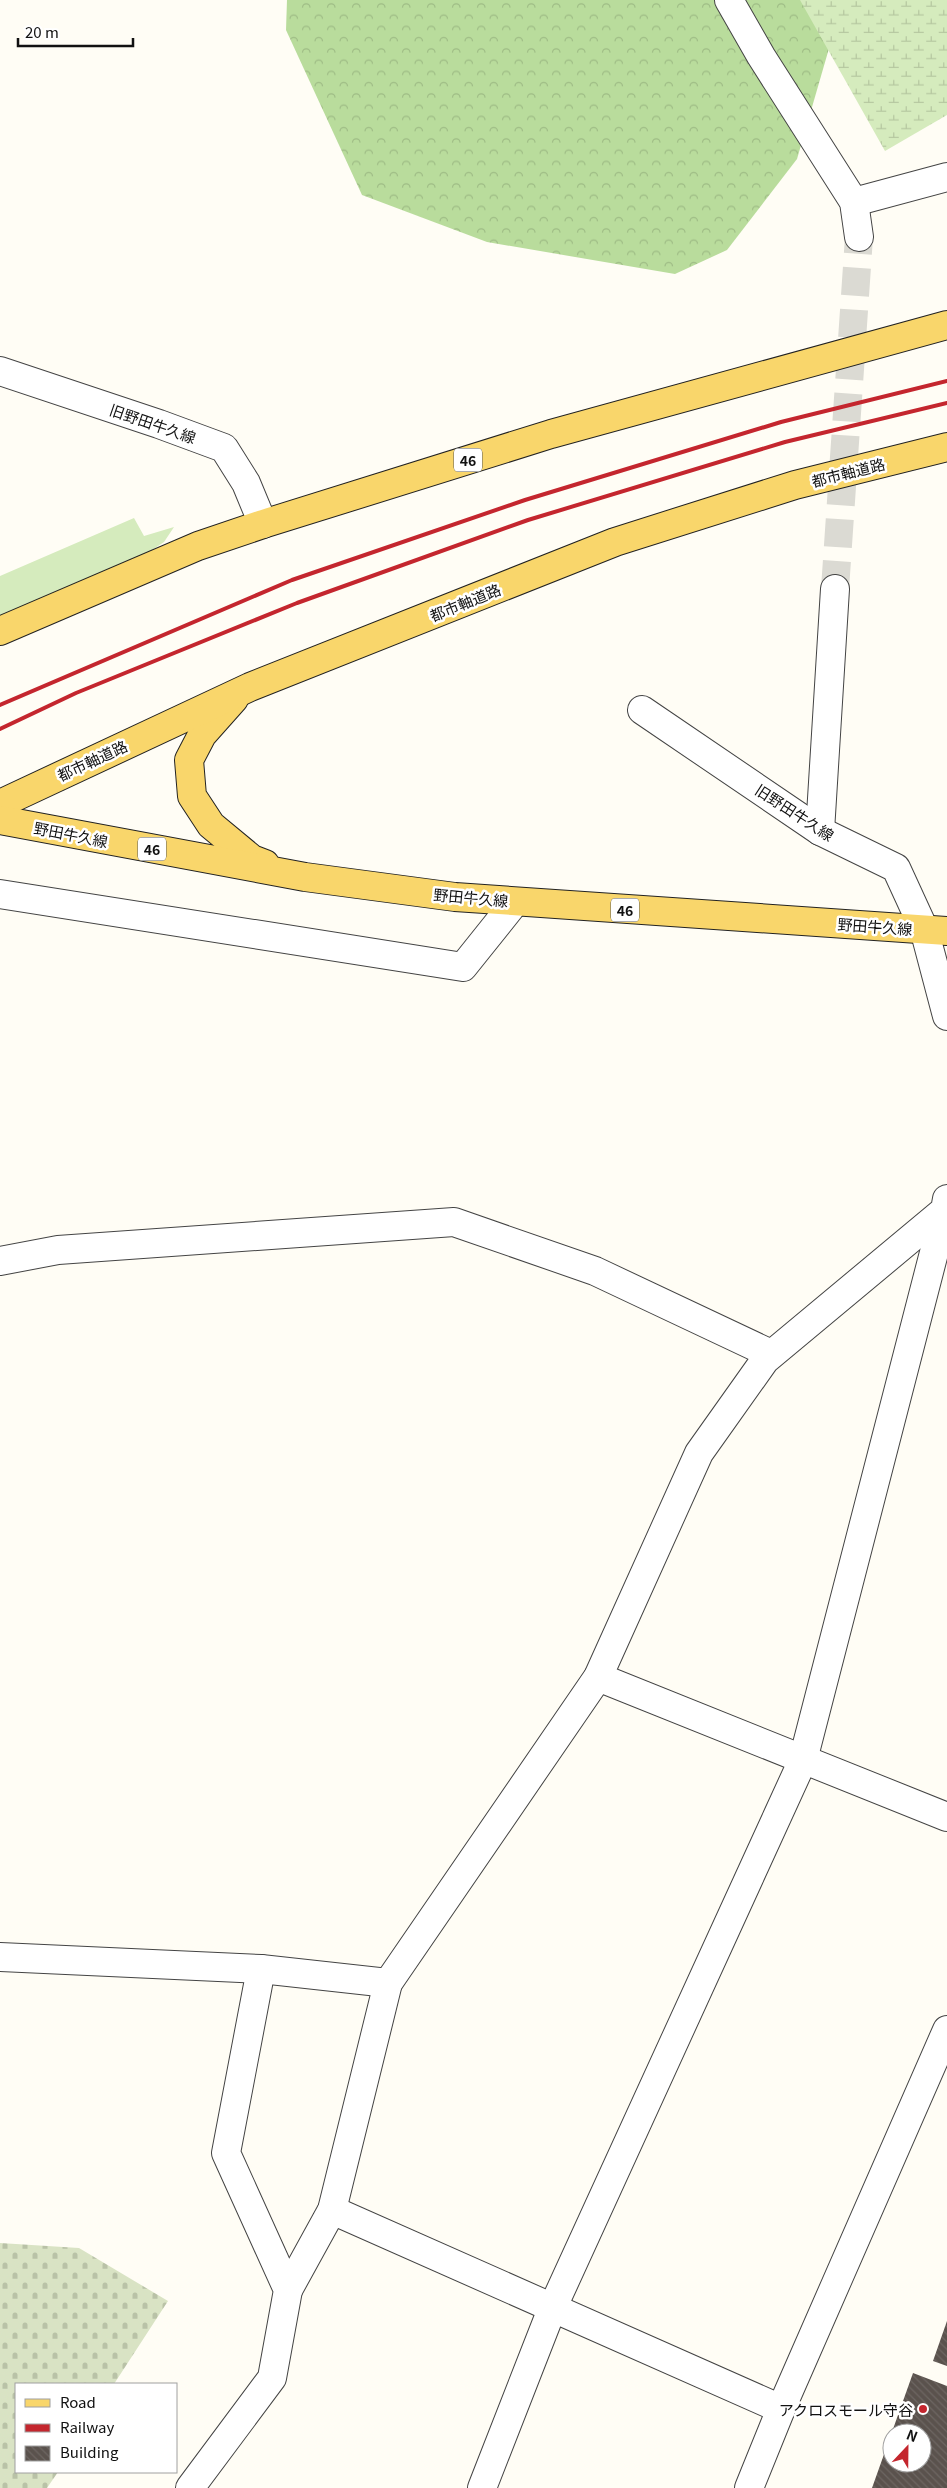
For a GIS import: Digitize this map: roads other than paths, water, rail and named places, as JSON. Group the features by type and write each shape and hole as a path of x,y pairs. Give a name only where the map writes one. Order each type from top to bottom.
{"main road":[{"name":"46","path":"0,631 198,546 263,524 551,434 947,325"},
{"name":"都市軸道路","path":"0,804 250,687 616,542 795,485 947,447"},
{"path":"250,687 227,705 202,735 189,760 192,796 211,825 252,859 305,877"},
{"name":"野田牛久線","path":"0,820 305,877 455,897 936,930"}],"street":[{"path":"730,0 761,56 854,202 859,237"},
{"path":"854,202 947,176"},
{"name":"旧野田牛久線","path":"0,371 159,424 224,448 246,484 263,524"},
{"path":"820,831 835,589"},
{"name":"旧野田牛久線","path":"642,710 820,831 896,868 936,930 947,1016"},
{"path":"0,894 463,967 516,902"},
{"path":"190,2488 272,2378 288,2290 332,2210 388,1982 598,1677 700,1453 771,1354 946,1205"},
{"path":"482,2488 552,2309 803,1760 946,1205"},
{"path":"0,1261 58,1250 454,1222 595,1271 771,1354"},
{"path":"598,1677 947,1817"},
{"path":"0,1957 261,1969 388,1982"},
{"path":"261,1969 226,2154 288,2290"},
{"path":"749,2488 780,2409 947,2030"},
{"path":"332,2210 780,2409"}],"tunnel":[{"path":"835,589 859,237"}],"railway":[{"path":"0,705 292,580 525,500 781,422 947,381"},
{"path":"0,729 76,693 297,603 528,520 785,442 947,403"}],"place":[{"name":"アクロスモール守谷","path":"923,2409"}]}
